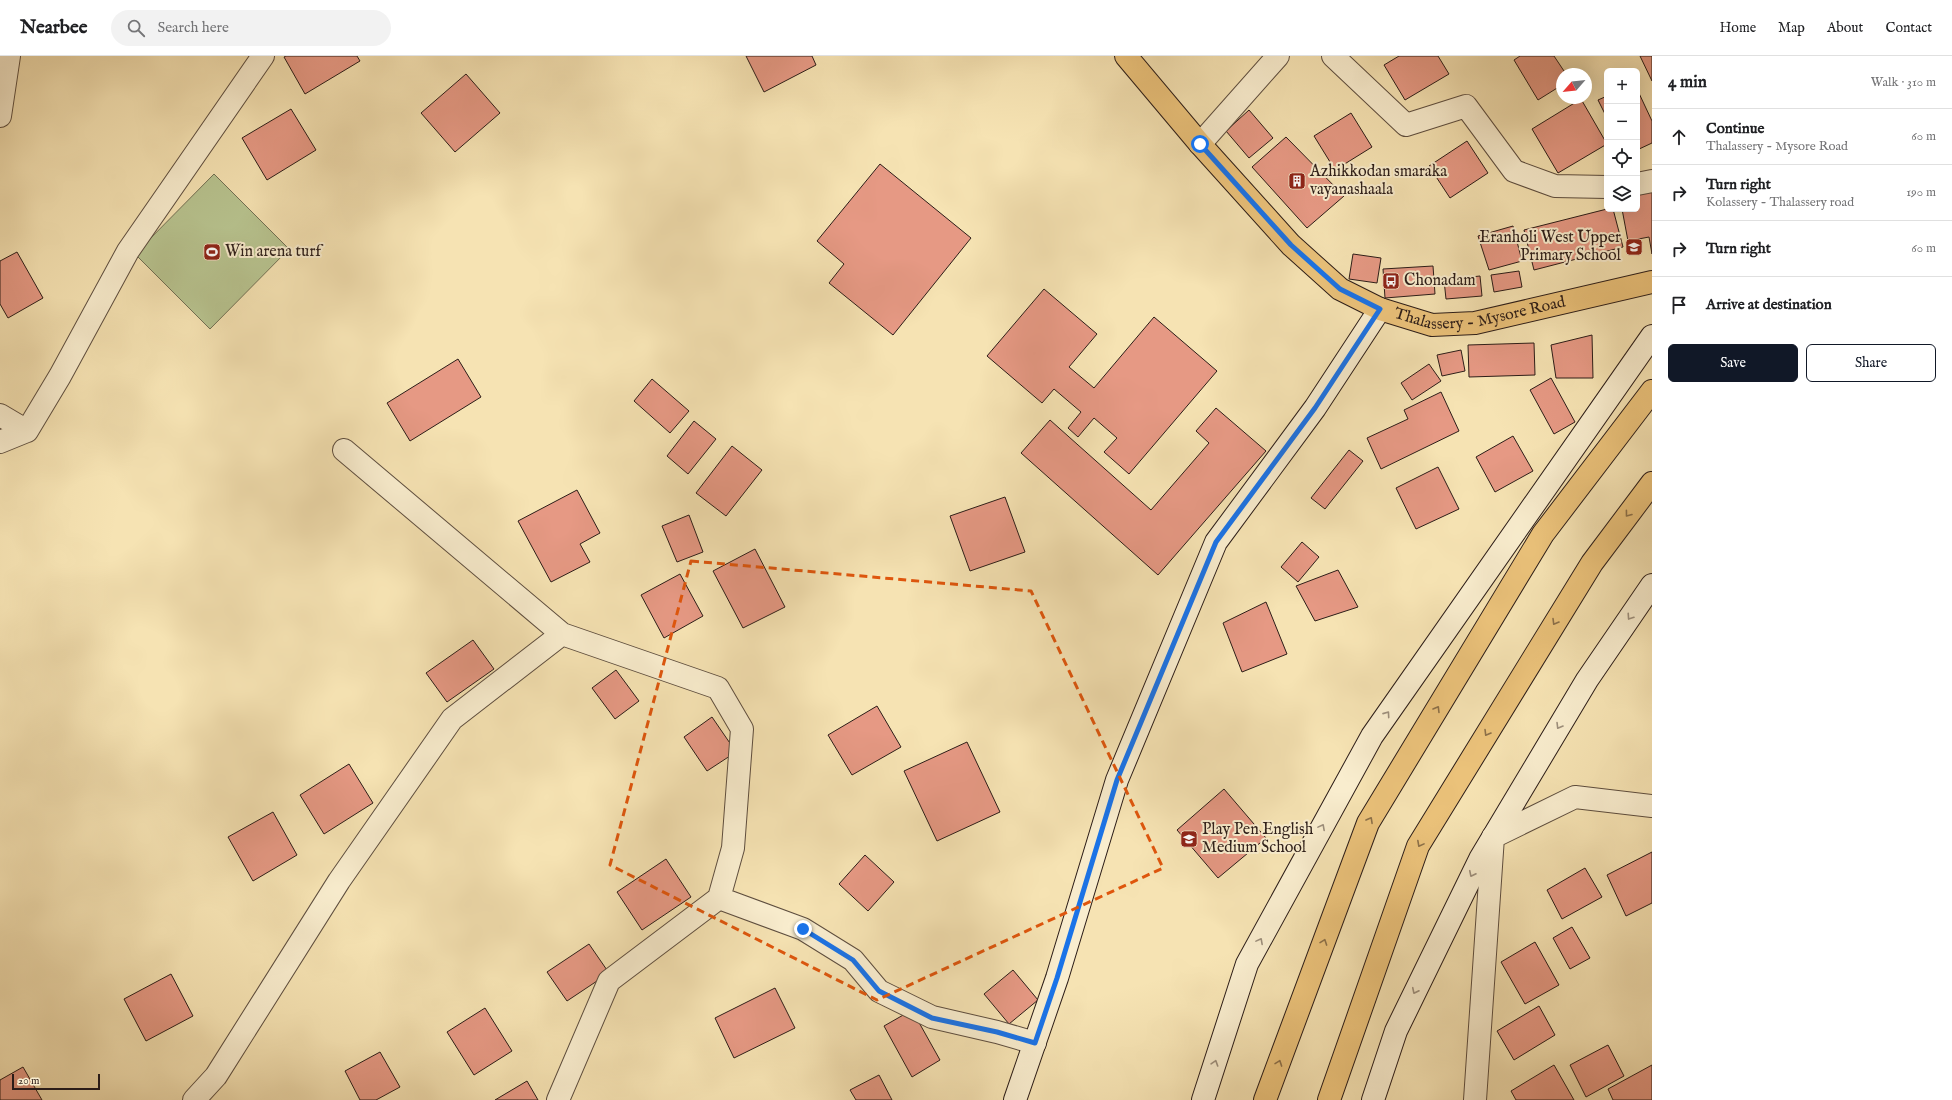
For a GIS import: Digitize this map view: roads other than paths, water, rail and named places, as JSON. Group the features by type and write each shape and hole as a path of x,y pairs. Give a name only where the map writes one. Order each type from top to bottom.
{"main road":[{"name":"Thalassery - Mysore Road","path":"1126,56 1200,144 1291,245 1340,289 1380,309 1432,324 1475,323 1652,282"},
{"path":"1265,1100 1368,823 1544,534 1652,391"},
{"path":"1329,1100 1418,846 1592,563 1652,484"}],"street":[{"path":"0,116 9,56"},
{"path":"0,442 27,431 60,376 128,251 263,56"},
{"path":"1200,144 1278,56"},
{"path":"1333,56 1406,125 1466,106 1514,171 1555,186 1604,187"},
{"path":"1640,183 1652,181"},
{"path":"1015,1100 1057,978 1117,780 1216,542 1315,408 1380,309"},
{"path":"1203,1100 1248,964 1372,736 1652,336"},
{"path":"0,415 27,431"},
{"path":"344,450 562,634 718,688 742,729 733,848 719,898 609,982 558,1100"},
{"path":"1373,1100 1396,1031 1480,859 1587,680 1652,585"},
{"path":"194,1100 216,1076 339,881 452,719 562,634"},
{"path":"1493,837 1575,797 1652,806"},
{"path":"1475,1100 1493,837"},
{"path":"719,898 803,929 853,960 879,991 932,1018 997,1032 1035,1043"}],"place":[{"name":"Azhikkodan smaraka vayanashaala","path":"1297,181"},
{"name":"Eranholi West Upper Primary School","path":"1634,247"},
{"name":"Win arena turf","path":"212,252"},
{"name":"Chonadam","path":"1391,281"},
{"name":"Play Pen English Medium School","path":"1189,839"}]}
